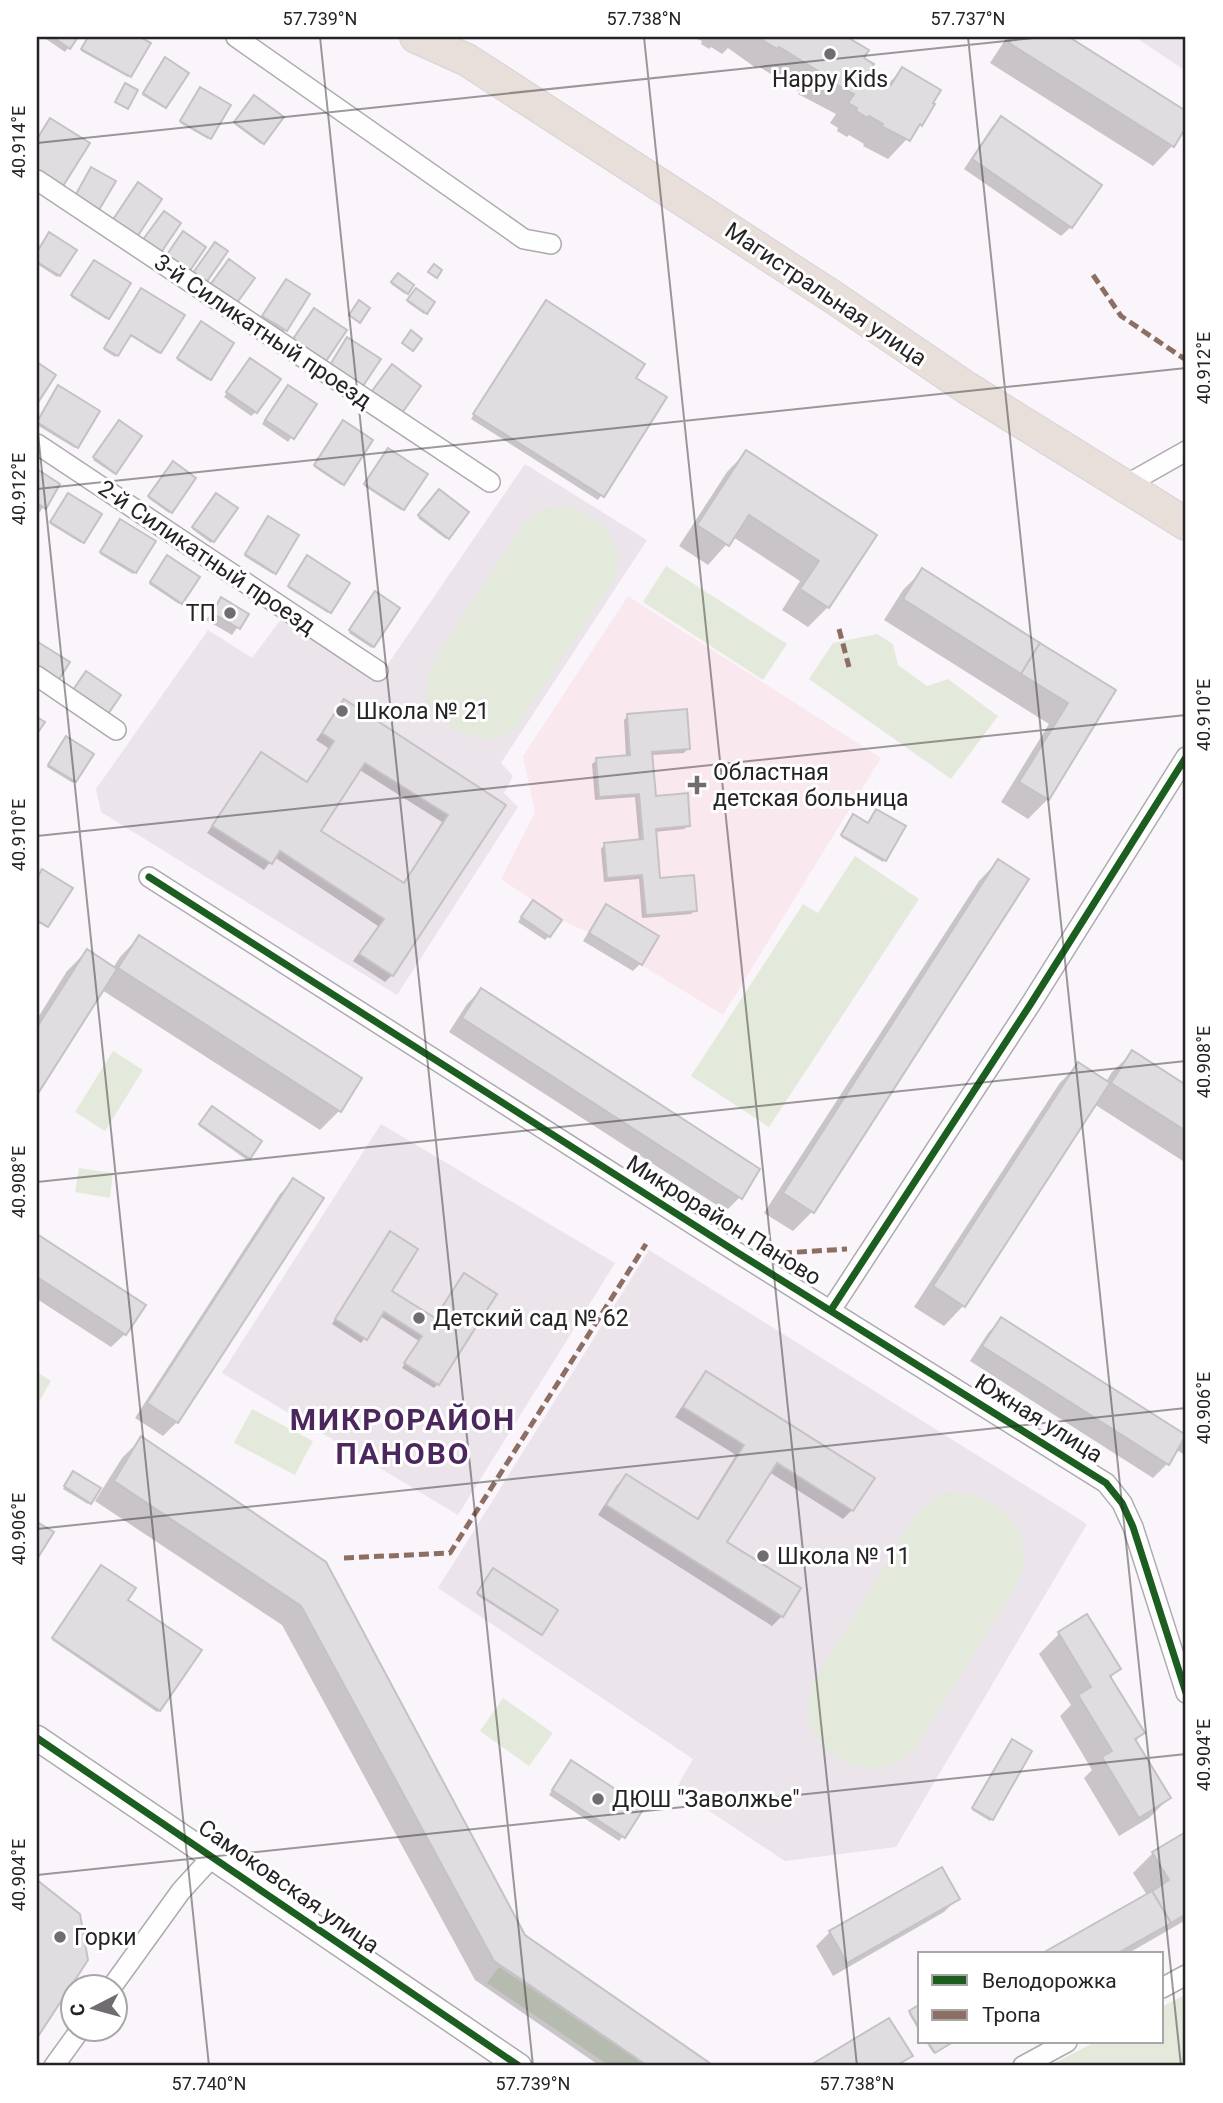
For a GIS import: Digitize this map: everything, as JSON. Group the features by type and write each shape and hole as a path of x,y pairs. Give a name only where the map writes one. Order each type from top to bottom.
{"highway":[{"name":"Магистральная улица","path":"416,37 467,60 833,297 967,388 1186,524"},
{"name":"Магистральная улица","path":"443,37 467,60"}],"street":[{"path":"236,37 524,239 551,244"},
{"name":"3-й Силикатный проезд","path":"37,180 490,482"},
{"name":"2-й Силикатный проезд","path":"37,444 378,671"},
{"path":"1124,486 1186,451"},
{"path":"37,676 116,730"},
{"name":"Микрорайон Паново","path":"149,877 738,1254 831,1310 1030,1005 1186,757"},
{"name":"Южная улица","path":"831,1310 1107,1483 1122,1503 1133,1527 1186,1693"},
{"name":"Самоковская улица","path":"37,1738 519,2066"},
{"name":"Самоковская улица","path":"120,1974 181,1891 212,1857"},
{"path":"1164,1988 1186,1975"},
{"path":"54,2066 69,2044"},
{"path":"1023,2066 1063,2044"}],"shaded area":[{"path":"1135,37 1186,37 1186,71"},
{"name":"Школа № 21","path":"525,464 647,540 501,763 513,776 504,793 518,807 397,995 101,812 96,789 208,630 252,658 282,618 377,680"},
{"name":"Областная детская больница","path":"628,596 881,758 723,1015 589,933 562,920 501,879 535,812 523,756"},
{"name":"Детский сад № 62","path":"381,1124 615,1263 458,1515 222,1373"},
{"name":"Школа № 11","path":"649,1250 1087,1524 896,1847 785,1861 676,1789 693,1759 438,1588"}],"green space":[{"path":"566,505 584,512 607,528 619,555 614,580 518,726 503,737 491,739 460,732 441,720 429,705 426,688 433,662 524,523 541,509"},
{"path":"666,566 787,644 763,680 643,602"},
{"path":"877,634 893,644 898,665 927,686 948,679 998,716 951,779 809,679 833,643"},
{"path":"855,856 919,899 769,1127 691,1076 803,904 818,913"},
{"path":"113,1051 143,1070 105,1131 75,1112"},
{"path":"79,1168 113,1173 110,1198 75,1192"},
{"path":"37,1372 51,1381 37,1405"},
{"path":"252,1409 313,1441 295,1475 234,1443"},
{"path":"944,1492 969,1494 984,1499 1005,1513 1019,1532 1023,1544 1023,1569 1014,1589 914,1751 895,1763 880,1768 862,1768 838,1758 819,1741 812,1729 808,1704 813,1683 915,1516"},
{"path":"503,1698 553,1733 529,1766 480,1731"},
{"path":"499,1967 646,2066 610,2066 487,1983"},
{"path":"1186,1994 1186,2066 1049,2066 1091,2044 1164,2044 1164,2006"}],"building":[{"path":"53,37 78,37 70,49"},
{"path":"88,37 140,37 151,43 131,77 81,49"},
{"path":"762,37 847,37 869,50 864,58 874,64 869,71 891,85 902,67 941,90 922,126 920,124 910,141 856,111 857,108 848,103 854,94 817,74 818,71 779,47 777,49 762,40"},
{"path":"1013,37 1069,37 1186,111 1186,127 1174,147 1009,43"},
{"path":"165,57 189,73 166,108 143,93"},
{"path":"125,83 138,90 128,109 115,102"},
{"path":"200,87 231,105 211,139 180,121"},
{"path":"254,95 284,117 264,144 234,122"},
{"path":"1001,116 1102,185 1072,228 972,159"},
{"path":"50,118 90,143 63,186 37,169 37,139"},
{"path":"91,167 116,181 99,210 75,196"},
{"path":"138,182 162,199 137,237 112,221"},
{"path":"164,211 181,223 160,254 142,241"},
{"path":"183,231 206,247 189,272 166,256"},
{"path":"49,232 77,250 60,276 37,262 37,252"},
{"path":"215,242 228,251 201,290 190,277"},
{"path":"229,259 255,278 236,304 210,285"},
{"path":"94,260 131,283 109,319 71,295"},
{"path":"434,264 442,270 437,278 428,272"},
{"path":"398,273 414,285 408,294 391,282"},
{"path":"286,279 310,294 287,331 262,316"},
{"path":"141,288 185,315 161,353 131,335 118,356 104,348"},
{"path":"416,288 435,302 427,314 407,300"},
{"path":"359,300 370,308 360,323 349,315"},
{"path":"546,300 645,364 636,378 667,397 604,497 473,414"},
{"path":"314,308 347,330 324,364 291,342"},
{"path":"201,321 234,343 211,380 177,358"},
{"path":"411,330 422,339 413,351 402,343"},
{"path":"347,337 381,359 363,386 330,365"},
{"path":"250,358 281,379 257,413 226,392"},
{"path":"37,362 56,375 37,404"},
{"path":"392,364 421,386 402,413 372,391"},
{"path":"58,385 100,411 78,448 37,422"},
{"path":"288,385 317,404 294,439 265,420"},
{"path":"119,420 142,436 116,474 93,457"},
{"path":"343,420 373,440 344,485 314,465"},
{"path":"388,448 428,474 404,510 364,484"},
{"path":"746,450 877,535 829,608 800,589 819,561 749,515 729,546 697,525"},
{"path":"173,461 196,478 172,513 148,496"},
{"path":"37,469 60,484 46,509 37,503"},
{"path":"439,489 469,512 449,539 418,515"},
{"path":"68,493 102,514 84,543 50,522"},
{"path":"216,493 238,508 214,542 192,527"},
{"path":"268,516 299,535 276,574 245,554"},
{"path":"120,519 156,541 136,573 100,552"},
{"path":"167,555 200,577 182,604 150,582"},
{"path":"307,555 350,583 331,613 288,586"},
{"path":"922,568 1040,643 1021,674 903,599"},
{"path":"375,591 400,608 374,647 349,630"},
{"name":"ТП","path":"221,597 249,614 240,629 212,613"},
{"path":"38,642 70,662 58,681 37,668"},
{"path":"1040,643 1116,690 1049,800 1019,782 1068,703 1021,674"},
{"path":"86,671 121,695 108,714 73,690"},
{"path":"344,699 506,805 393,976 359,954 384,919 280,851 272,864 212,826 261,752 307,782 334,741 322,733","holes":["365,763 448,815 404,883 321,831"]},
{"path":"687,709 690,749 652,752 656,796 688,793 690,826 656,829 660,878 694,875 697,911 646,915 642,875 607,878 604,843 643,839 639,794 599,797 596,758 630,755 627,714"},
{"path":"37,717 45,722 37,734"},
{"path":"66,736 94,754 76,782 48,765"},
{"path":"876,809 906,826 886,861 841,835 853,814 868,823"},
{"path":"998,859 1029,879 814,1213 783,1193"},
{"path":"42,869 73,888 48,927 37,920 37,878"},
{"path":"533,900 562,920 550,937 521,917"},
{"path":"606,904 659,936 642,965 589,933"},
{"path":"139,935 362,1078 341,1112 118,968"},
{"path":"87,949 117,969 37,1095 37,1027"},
{"path":"481,988 760,1169 742,1199 462,1018"},
{"path":"1132,1050 1186,1085 1186,1131 1111,1083"},
{"path":"1078,1062 1110,1083 965,1307 933,1286"},
{"path":"212,1106 262,1141 250,1159 199,1124"},
{"path":"293,1178 324,1198 178,1423 147,1403"},
{"path":"390,1231 418,1249 392,1291 435,1318 464,1273 497,1294 439,1385 404,1363 422,1336 384,1312 367,1340 335,1319"},
{"path":"37,1234 146,1305 126,1335 37,1277"},
{"path":"1001,1317 1186,1435 1169,1465 982,1346"},
{"path":"706,1371 875,1478 853,1511 777,1463 727,1542 801,1588 783,1617 606,1505 626,1474 698,1519 744,1445 683,1407"},
{"path":"141,1436 326,1562 525,1935 714,2066 648,2066 494,1961 301,1606 114,1481"},
{"path":"73,1471 101,1488 91,1504 64,1486"},
{"path":"37,1522 54,1532 37,1559"},
{"path":"101,1565 136,1588 128,1600 202,1650 160,1711 52,1638"},
{"path":"493,1568 558,1610 542,1635 477,1593"},
{"path":"1087,1614 1121,1669 1110,1676 1145,1733 1135,1739 1171,1798 1139,1818 1102,1757 1112,1751 1078,1695 1091,1687 1058,1632"},
{"path":"1012,1739 1032,1751 993,1820 972,1808"},
{"name":"ДЮШ \"Заволжье\"","path":"571,1760 644,1808 625,1838 552,1790"},
{"path":"1184,1833 1186,1914 1171,1923 1152,1891 1169,1880 1152,1852"},
{"path":"942,1867 960,1899 847,1963 829,1931"},
{"name":"Горки","path":"37,1880 80,1914 88,1960 79,1974 60,1974 60,2003 37,2038"},
{"path":"1152,1891 1171,1923 1120,1952 1045,1952"},
{"path":"918,2005 918,2026 909,2011"},
{"path":"889,2018 913,2056 895,2066 809,2066"},
{"path":"929,2044 950,2044 935,2053"}],"marked path":[{"path":"1093,275 1121,316 1186,360"},
{"path":"839,629 849,667"},
{"path":"344,1558 450,1553 646,1244"},
{"path":"767,1254 847,1249"}],"cycle path":[{"path":"831,1310 1030,1005 1186,757"},
{"path":"149,877 738,1253 1106,1483 1122,1503 1133,1527 1186,1693"},
{"path":"37,1738 519,2066"}],"place":[{"name":"Happy Kids","path":"830,54"},
{"name":"ТП","path":"230,613"},
{"name":"Школа № 21","path":"342,711"},
{"name":"Областная детская больница","path":"697,785"},
{"name":"Детский сад № 62","path":"419,1318"},
{"name":"Школа № 11","path":"763,1556"},
{"name":"ДЮШ \"Заволжье\"","path":"598,1799"},
{"name":"Горки","path":"60,1937"}],"district":[{"name":"МИКРОРАЙОН ПАНОВО","path":"403,1437"}]}
